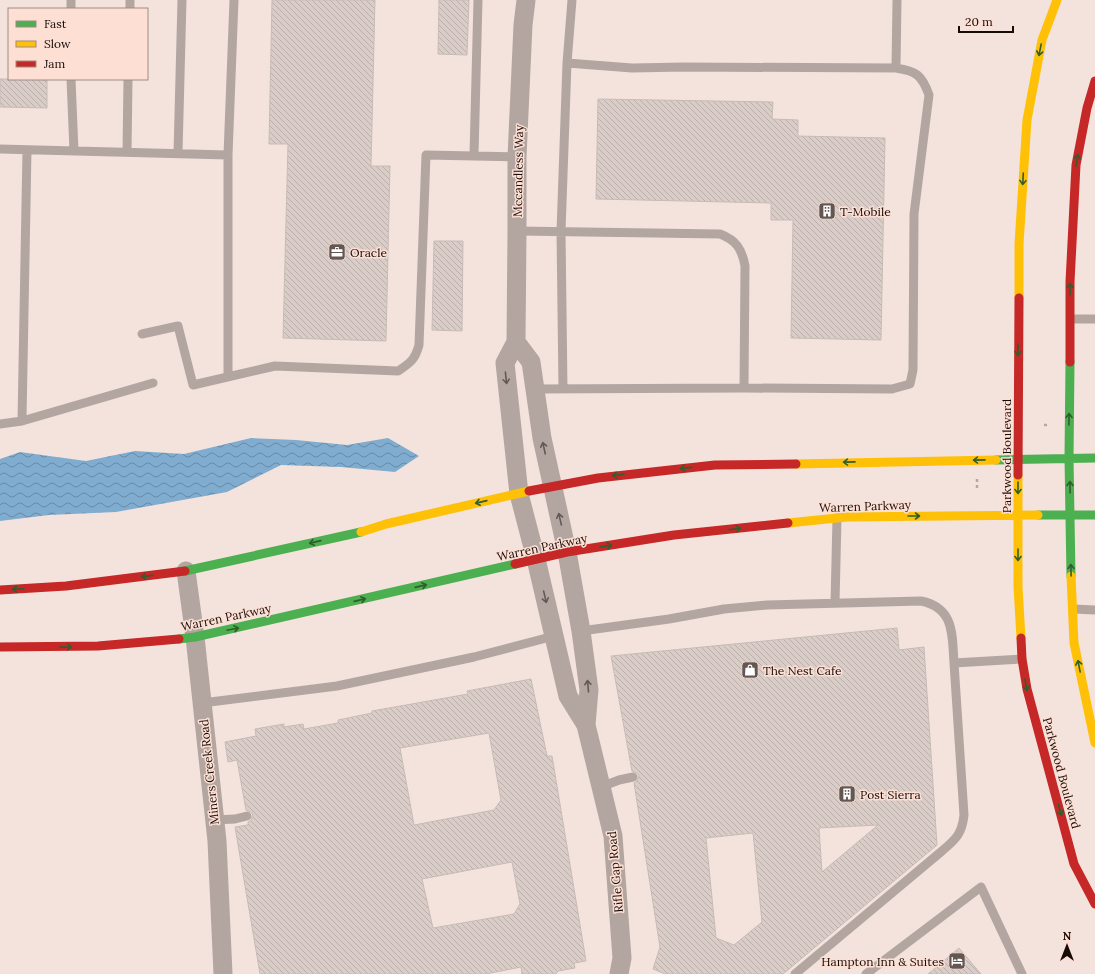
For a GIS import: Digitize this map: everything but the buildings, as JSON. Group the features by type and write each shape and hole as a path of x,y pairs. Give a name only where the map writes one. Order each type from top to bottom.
{"main road":[{"name":"Parkwood Boulevard","path":"1057,0 1042,40 1027,120 1019,244 1018,587 1022,659 1027,689 1074,864 1095,904"},
{"path":"1095,81 1087,108 1076,165 1070,282 1071,319 1069,458 1071,585 1074,643 1095,743"},
{"path":"0,590 66,586 186,571 353,534 386,524 553,486 598,478 715,465 1095,458"},
{"name":"Warren Parkway","path":"0,648 112,646 157,643 195,637 567,552 674,535 837,518 1095,515"}],"street":[{"name":"Mccandless Way","path":"519,494 505,363 516,342 516,157 523,25 526,0"},
{"path":"516,342 531,362 542,438 553,486"},
{"name":"Rifle Gap Road","path":"553,486 567,552 581,631 589,690 586,725"},
{"name":"Rifle Gap Road","path":"519,494 568,696 586,725 613,836 622,958 619,974"},
{"name":"Miners Creek Road","path":"186,571 195,637 217,841 223,974"}],"lane":[{"path":"178,153 182,0"},
{"path":"228,377 228,155 234,0"},
{"path":"474,155 478,0"},
{"path":"563,389 561,231 567,63 572,0"},
{"path":"896,68 897,0"},
{"path":"535,388 892,389 910,384 913,370 914,214 929,95 926,85 920,77 910,70 896,68 632,68 567,63"},
{"path":"71,80 74,151"},
{"path":"126,152 128,80"},
{"path":"0,149 228,155"},
{"path":"22,421 28,150"},
{"path":"142,334 178,326 193,385 275,366 398,371 411,362 416,356 419,345 426,155 516,157"},
{"path":"517,231 720,234 731,238 743,255 745,266 744,388"},
{"path":"1071,319 1095,319"},
{"path":"0,424 22,421 153,383"},
{"path":"835,603 837,518"},
{"path":"581,631 669,619 724,609 835,603 921,601 934,605 946,616 951,625 954,663 964,815 961,830 958,836 942,851 796,974"},
{"path":"1073,609 1095,610"},
{"path":"202,703 337,686 474,657 554,636"},
{"path":"954,663 1022,659"},
{"path":"601,787 619,780 633,777"},
{"path":"214,820 235,819 247,816"},
{"path":"866,974 981,887 1022,974"}],"water":[{"path":"251,438 296,440 347,445 388,438 419,456 395,472 341,467 281,465 227,492 116,512 49,515 0,521 0,459 20,452 86,461 135,451 184,454"}],"traffic: fast":[{"path":"1070,362 1069,458 1071,576"},
{"path":"996,460 1095,458"},
{"path":"1038,515 1095,515"},
{"path":"185,571 361,532"},
{"path":"179,639 195,637 515,564"}],"traffic: slow":[{"path":"1019,298 1019,244 1027,120 1042,40 1057,0"},
{"path":"796,464 996,460"},
{"path":"1018,475 1018,587 1021,638"},
{"path":"361,532 386,524 529,491"},
{"path":"788,523 847,517 1038,515"},
{"path":"1071,576 1074,643 1095,743"}],"traffic: jam":[{"path":"1070,362 1070,282 1076,165 1087,108 1095,81"},
{"path":"1018,475 1019,298"},
{"path":"529,491 598,478 715,465 796,464"},
{"path":"515,564 567,552 674,535 788,523"},
{"path":"0,590 66,586 185,571"},
{"path":"1021,638 1022,659 1027,689 1074,864 1095,904"},
{"path":"0,647 98,646 179,639"}],"place":[{"name":"T-Mobile","path":"827,211"},
{"name":"Oracle","path":"337,252"},
{"name":"The Nest Cafe","path":"750,670"},
{"name":"Post Sierra","path":"847,794"},
{"name":"Hampton Inn & Suites","path":"957,961"}]}
